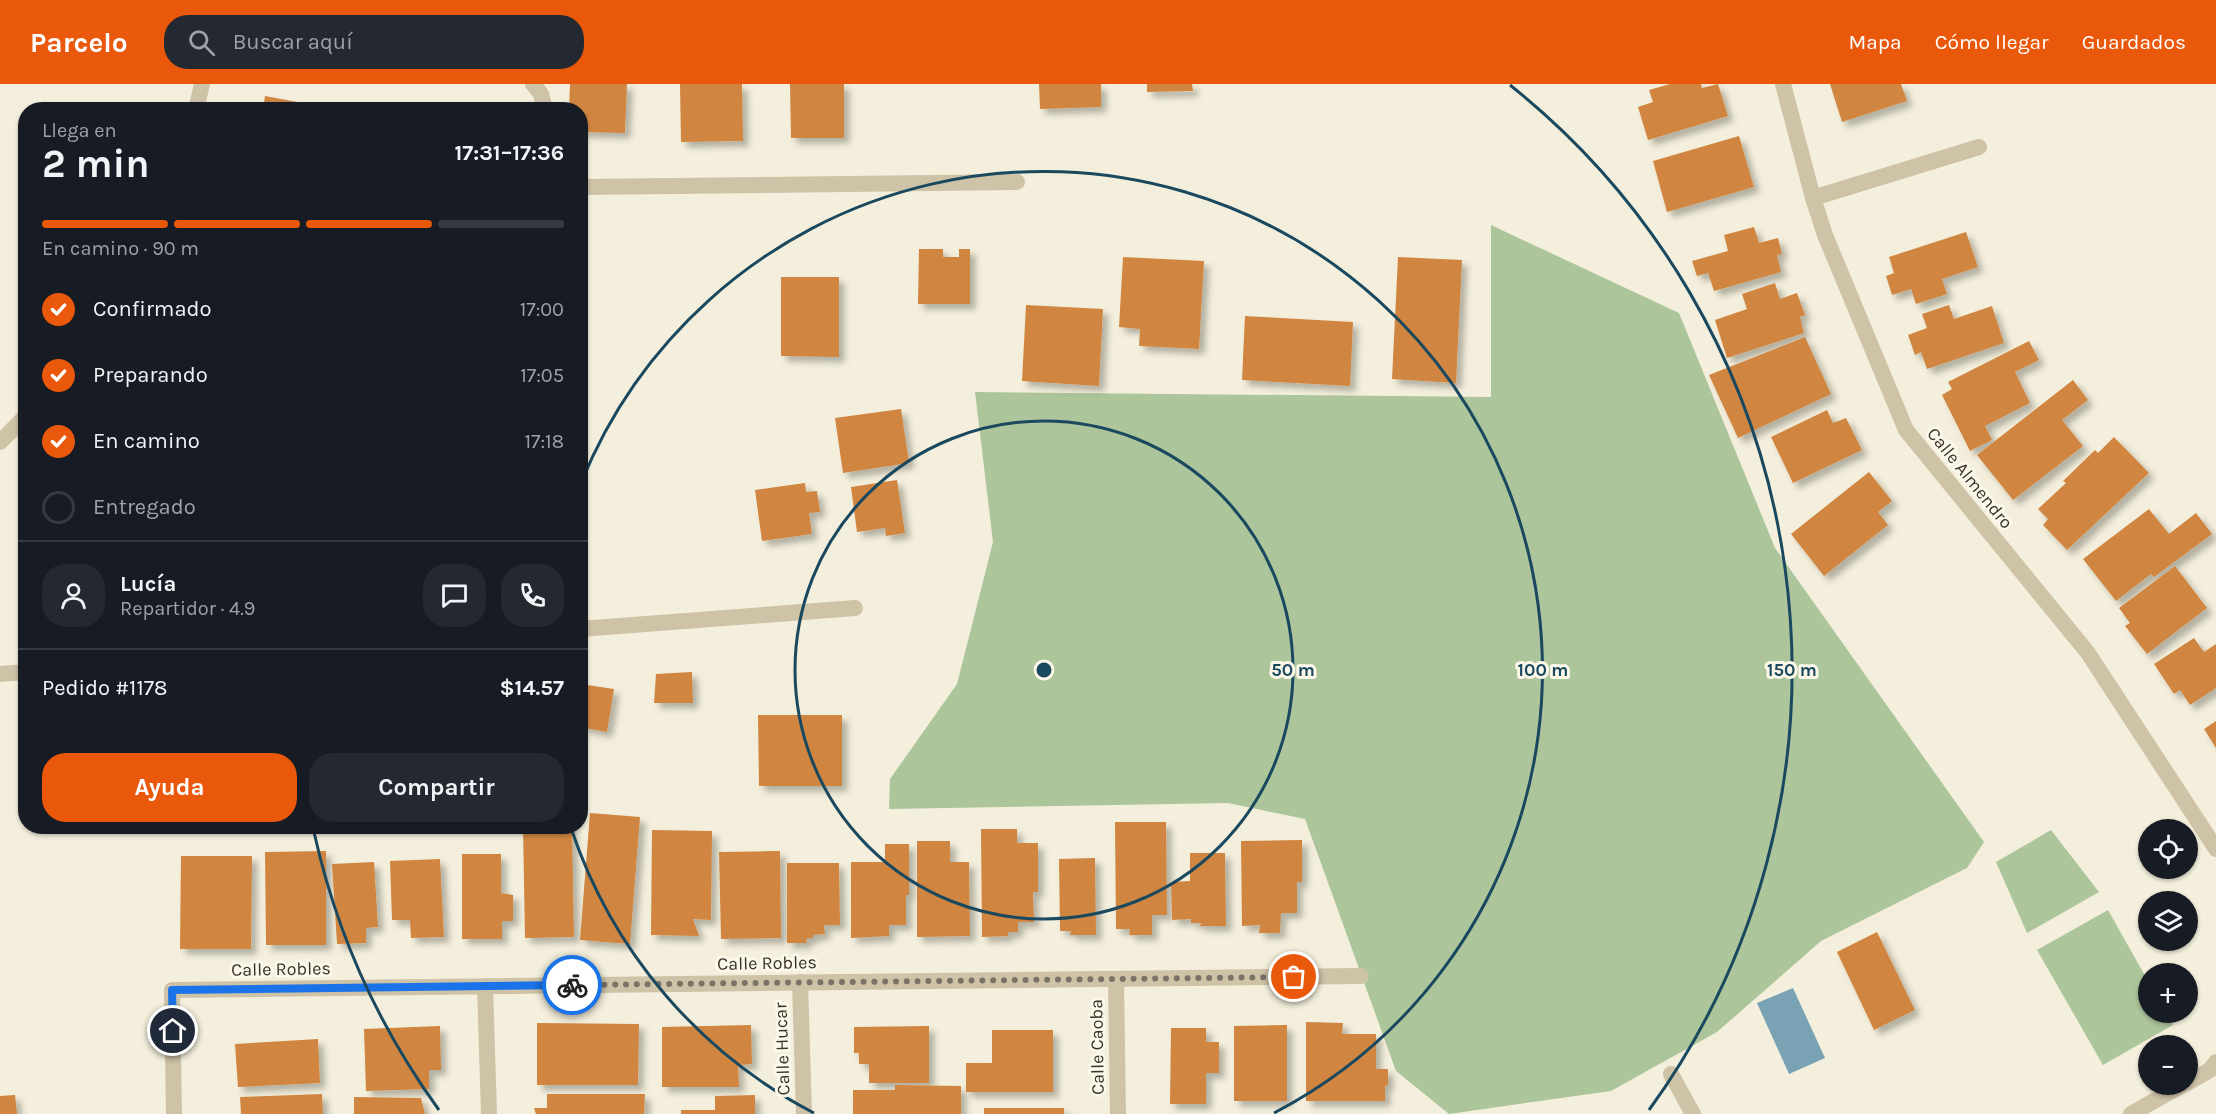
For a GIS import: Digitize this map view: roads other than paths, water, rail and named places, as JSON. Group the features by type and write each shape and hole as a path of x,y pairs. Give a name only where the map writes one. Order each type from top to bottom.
{"street":[{"path":"198,102 202,84"},
{"path":"533,84 541,94 542,102"},
{"name":"Calle Almendro","path":"1783,84 1825,235 1906,430 2088,653 2216,849"},
{"path":"1813,198 1979,147"},
{"path":"588,187 1017,182"},
{"path":"0,442 18,424"},
{"path":"588,628 855,608"},
{"path":"0,674 18,673"},
{"name":"Calle Robles","path":"174,1114 172,990 1361,976"},
{"name":"Calle Caoba","path":"1116,979 1118,1114"},
{"name":"Calle Hucar","path":"800,982 804,1114"},
{"path":"485,986 489,1114"},
{"path":"2198,1077 2210,1070 2216,1062"},
{"path":"1671,1074 1693,1114"},
{"path":"2132,1114 2166,1095"}],"water":[{"path":"1793,988 1825,1058 1789,1074 1757,1003"}]}
